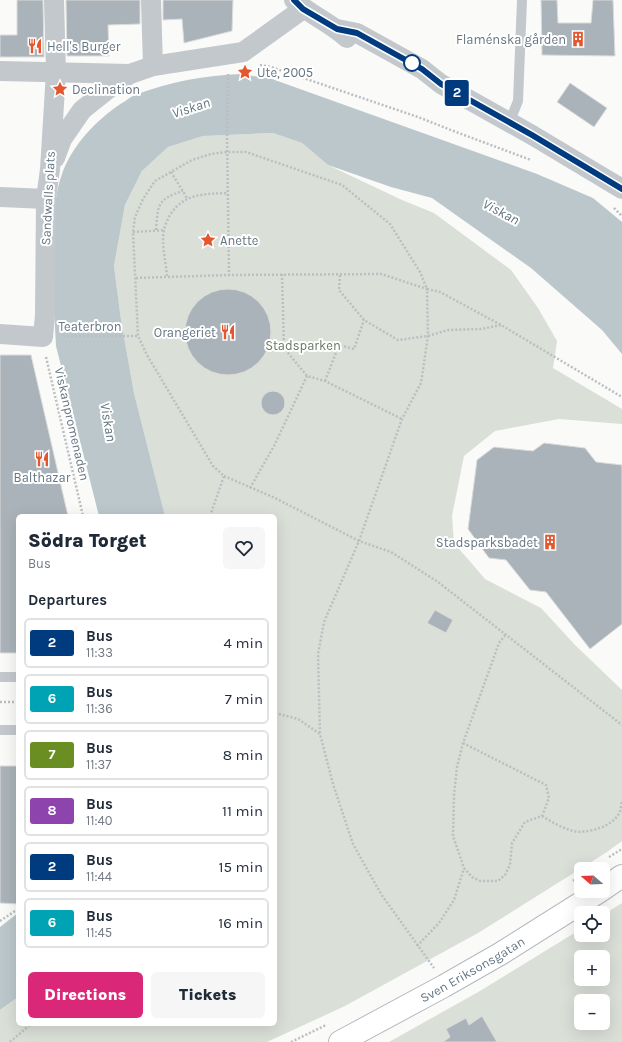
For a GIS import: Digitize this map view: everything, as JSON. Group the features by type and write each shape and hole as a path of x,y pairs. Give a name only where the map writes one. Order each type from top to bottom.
{"street":[{"name":"Sandwalls plats","path":"43,337 45,315 46,199 50,169 56,66 54,0"},
{"path":"151,0 153,66"},
{"path":"50,169 62,139 82,110 130,74 153,66 229,62 298,4 337,29 357,33 422,69 441,84 620,184"},
{"path":"0,71 56,66 130,74"},
{"path":"0,197 46,199"},
{"path":"0,334 43,337"},
{"path":"610,884 622,876"},
{"name":"Sven Eriksonsgatan","path":"340,1042 500,954 589,898"}],"lane":[{"path":"509,123 518,101 522,0"},
{"path":"0,677 16,677"},
{"path":"0,730 16,730"}],"path":[{"path":"229,275 227,137 229,62 271,67 418,117 536,162"},
{"path":"435,970 381,894 353,844 333,784 320,734 318,654 324,622 359,541 402,419 421,383 428,336 427,289 420,272 390,224 342,185 246,152 211,154 192,160 155,181 143,199 136,217 133,232 138,336 147,355 213,466 224,476 274,498 359,541 391,552 438,582 622,725"},
{"path":"171,172 187,198"},
{"path":"156,230 157,212 162,201 170,195 183,191"},
{"path":"167,276 163,239 166,223 174,209 187,198 203,194 228,193"},
{"path":"612,207 622,216"},
{"path":"133,232 164,230"},
{"path":"136,278 282,274 381,274 440,292 501,325 622,397"},
{"path":"282,274 284,348 307,376 325,381 402,419"},
{"path":"340,274 339,290 364,320 398,340 428,336 448,330 481,329 501,325"},
{"path":"325,381 339,345 354,349 364,320"},
{"name":"Teaterbron","path":"43,337 138,336"},
{"name":"Viskanpromenaden","path":"43,337 58,411 83,514"},
{"path":"250,488 274,446 307,376"},
{"path":"211,514 224,476"},
{"path":"463,743 546,785 550,798 542,816 525,822 512,843 510,865 505,875 498,881 480,881 464,868 453,836 454,795 457,767 463,743 499,643 506,634"},
{"path":"0,702 16,702"},
{"path":"277,714 298,719 320,734"},
{"path":"542,816 558,825 575,831 588,831 610,824 619,815 622,800"},
{"path":"417,946 439,923 454,900 464,868"},
{"path":"0,921 16,910"},
{"path":"10,1042 29,1026"}],"green space":[{"name":"Stadsparken","path":"273,133 302,143 328,165 402,200 434,213 511,270 538,308 557,341 553,368 622,409 622,424 559,419 495,431 464,456 452,516 454,543 485,579 541,608 575,645 622,690 622,841 591,862 574,862 574,873 478,933 345,1006 267,1042 0,1042 0,1010 16,998 16,1026 277,1026 277,514 164,514 134,393 121,320 114,266 125,205 142,171 168,147 203,136"},
{"path":"622,903 622,1042 389,1042 480,991 574,933 574,942 610,942 610,911"}],"water":[{"name":"Viskan","path":"241,74 272,79 537,174 593,198 622,222 622,354 602,330 531,268 432,198 391,187 328,165 302,143 273,133 203,136 168,147 142,171 125,205 114,266 121,320 134,393 164,514 98,514 56,346 54,303 54,219 58,187 65,166 78,144 103,117 112,110 131,97 148,90 187,80"},
{"path":"16,915 16,998 0,1010 0,927"}],"building":[{"path":"17,0 43,0 44,57 0,57 0,35 17,35"},
{"path":"66,0 140,0 140,24 108,25 109,56 67,56"},
{"path":"163,0 233,0 232,31 184,43 182,19 163,20"},
{"name":"Flaménska gården","path":"541,0 557,0 558,23 591,23 593,0 613,0 615,56 542,55"},
{"path":"570,83 607,108 594,127 557,102"},
{"path":"228,289 244,292 252,296 264,308 268,316 271,332 268,348 264,356 252,368 244,372 228,375 212,372 204,368 192,356 188,348 185,332 188,316 192,308 204,296 212,292"},
{"path":"0,355 31,355 68,514 16,514 16,653 0,653"},
{"path":"273,391 282,394 285,403 282,412 273,415 264,412 261,403 264,394"},
{"name":"Stadsparksbadet","path":"544,443 585,448 596,462 622,465 622,624 590,649 546,592 530,590 506,560 489,558 468,529 477,460 494,447 533,451"},
{"path":"435,610 453,620 446,633 427,623"},
{"path":"0,766 16,766 16,904 0,903"},
{"path":"482,1016 497,1042 443,1042 450,1037 446,1029 466,1018 469,1025"}],"bus line":[{"name":"2","path":"294,0 303,9 322,21 337,29 357,33 422,69 441,84 532,135 622,189"}],"place":[{"name":"Flaménska gården","path":"578,39"},
{"name":"Hell's Burger","path":"35,46"},
{"name":"Ute, 2005","path":"245,72"},
{"name":"Declination","path":"60,89"},
{"name":"Anette","path":"208,240"},
{"name":"Orangeriet","path":"228,332"},
{"name":"Balthazar","path":"42,459"},
{"name":"Stadsparksbadet","path":"550,542"}]}
